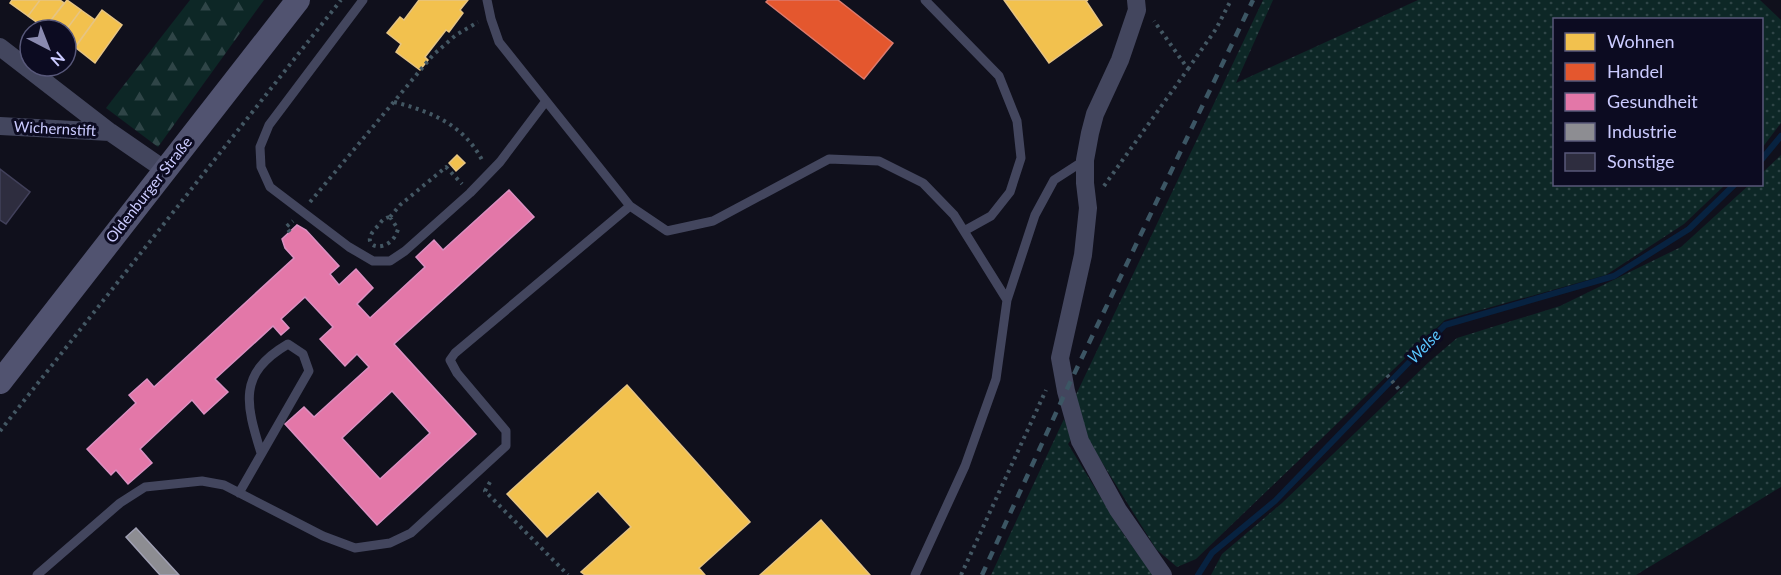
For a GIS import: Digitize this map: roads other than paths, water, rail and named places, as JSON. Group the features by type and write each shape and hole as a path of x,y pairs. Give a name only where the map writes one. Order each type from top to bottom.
{"main road":[{"name":"Oldenburger Straße","path":"0,382 298,0"}],"street":[{"path":"1136,0 1137,10 1119,60 1095,114 1085,160 1088,208 1083,255 1060,358 1066,391 1080,441 1119,510 1163,575"},
{"name":"Wichernstift","path":"0,47 110,132 165,170"},
{"name":"Wichernstift","path":"0,126 110,132"}],"lane":[{"path":"363,0 269,125 260,147 261,167 270,186 349,248 373,261 390,261 405,251 489,174 546,101"},
{"path":"487,0 499,42 630,206 667,231 713,220 829,159 879,161 923,183 954,215 1007,300"},
{"path":"925,0 999,76 1017,121 1021,158 1010,192 991,216 964,231"},
{"path":"915,575 965,466 996,379 1007,300 1035,214 1054,180 1085,160"},
{"path":"37,575 120,503 145,487 202,482 224,485 323,536 355,548 390,543 411,533 506,446 506,431 457,373 450,360 455,352 630,206"},
{"path":"238,492 261,453 309,371 303,354 288,344 271,354 257,370 248,392 250,418 261,453"}],"waterway":[{"name":"Welse","path":"1763,158 1781,136"},
{"name":"Welse","path":"1198,575 1212,553 1275,501 1445,325 1614,276 1689,229 1733,186"}],"railway":[{"path":"982,575 1066,391 1253,0"}]}
